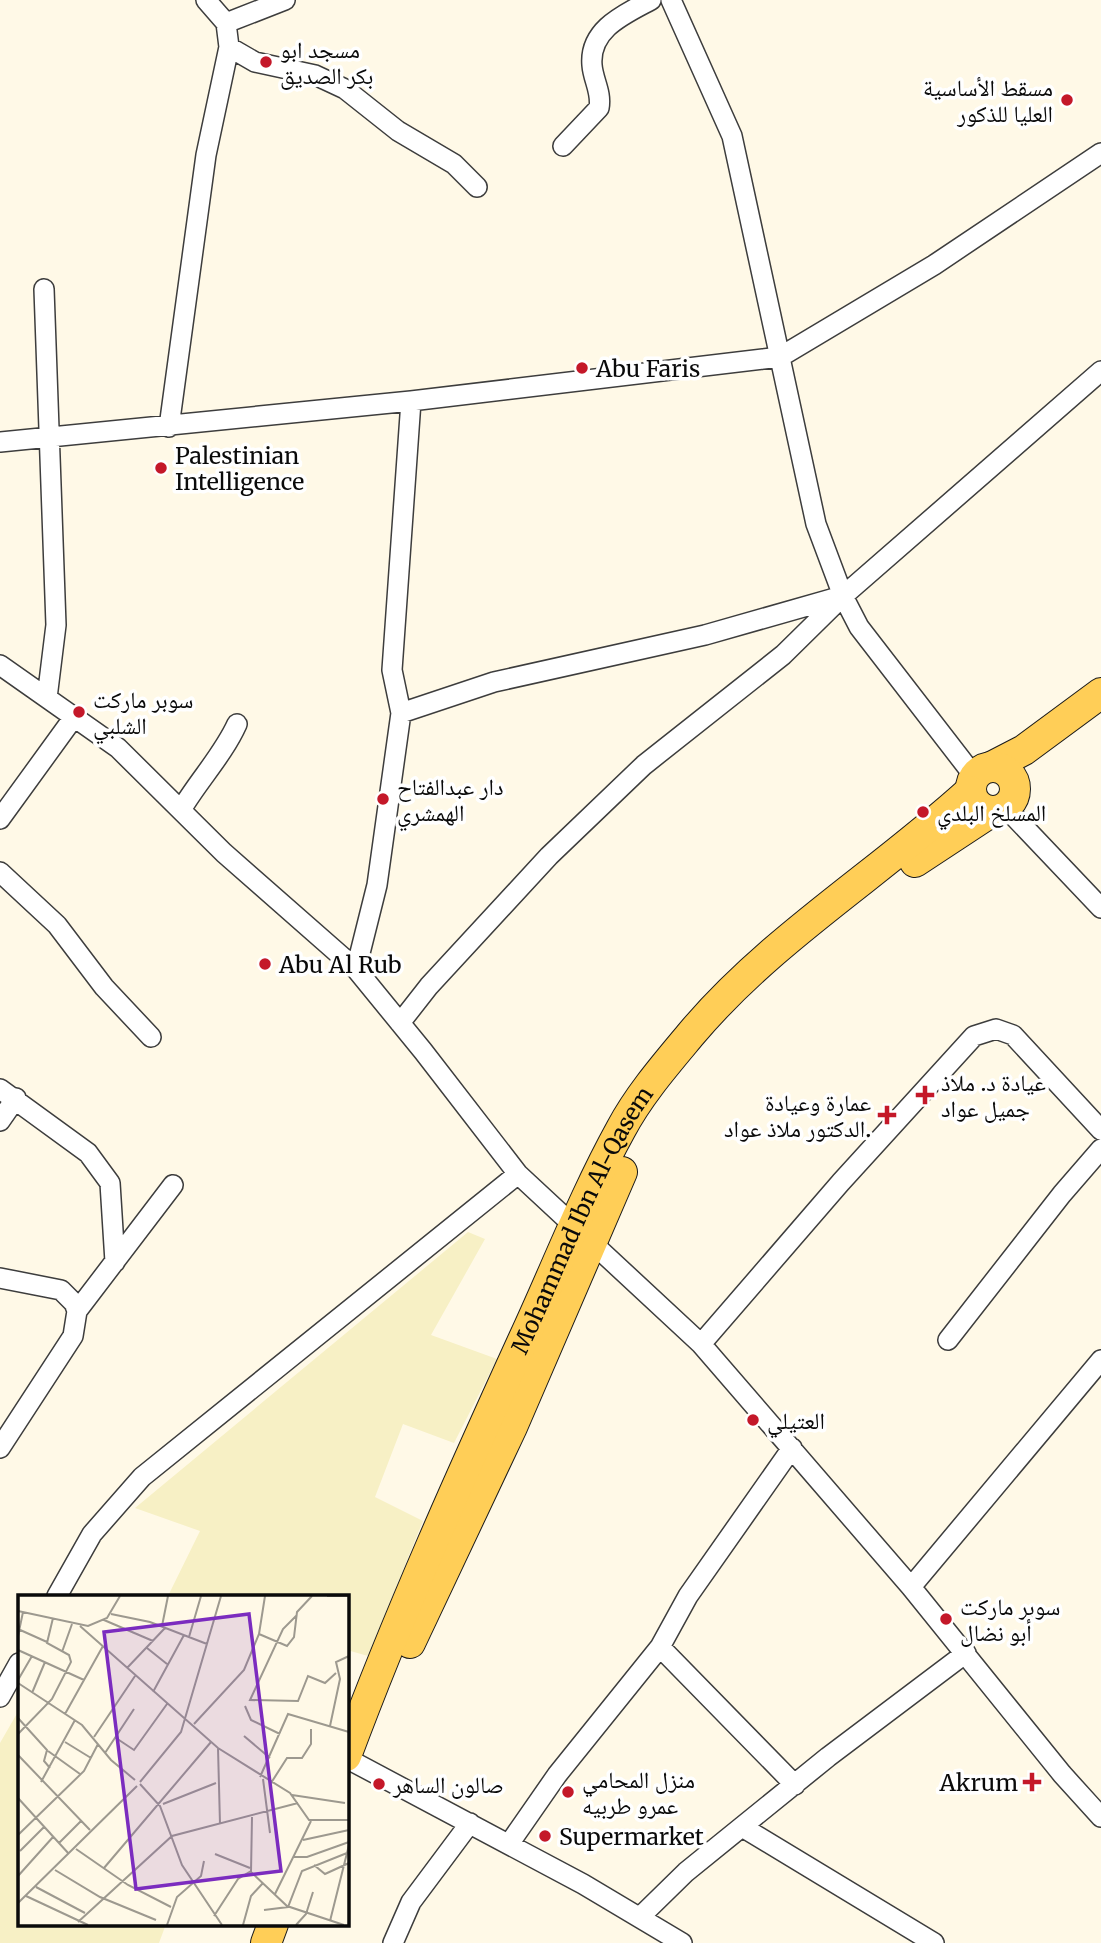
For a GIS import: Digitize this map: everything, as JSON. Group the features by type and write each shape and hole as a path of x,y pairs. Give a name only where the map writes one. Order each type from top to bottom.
{"main road":[{"name":"Mohammad Ibn Al-Qasem","path":"348,1754 406,1652 512,1427 583,1235 648,1119 670,1086 725,1020 866,900 928,853 992,791 1034,744 1101,693"},
{"path":"992,791 1063,743 1101,713"},
{"path":"266,1943 272,1926"}],"street":[{"path":"169,427 206,155 229,47 226,23 206,0"},
{"path":"226,23 285,0"},
{"path":"563,146 599,108 600,93 592,66 598,39 611,23 651,0"},
{"path":"671,0 732,136 816,524 843,596 859,627 992,791 1101,908"},
{"path":"229,47 255,62 315,75 345,89 398,131 454,164 477,187"},
{"path":"0,442 411,401 780,356 934,265 1101,153"},
{"path":"44,289 56,625 47,698"},
{"path":"400,1023 429,986 549,856 644,765 783,654 843,596 1101,371"},
{"path":"355,969 377,885 401,713 393,670 411,401"},
{"path":"401,713 494,682 705,635 843,596"},
{"path":"0,665 118,747 224,853 355,969 518,1174 701,1344 911,1587 1062,1774 1101,1817"},
{"path":"0,819 74,717"},
{"path":"181,810 237,724"},
{"path":"0,872 57,925 104,986 151,1037"},
{"path":"701,1344 814,1212 974,1036 996,1029 1013,1035 1101,1130"},
{"path":"0,1121 8,1093 88,1153 110,1183 115,1262"},
{"path":"948,1340 1101,1149"},
{"path":"58,1595 92,1534 142,1477 518,1174"},
{"path":"0,1448 73,1336 77,1311 173,1185"},
{"path":"0,1278 61,1290 74,1303 77,1311"},
{"path":"911,1587 1101,1360"},
{"path":"509,1844 557,1775 660,1647 688,1595 792,1448"},
{"path":"660,1647 795,1785"},
{"path":"640,1917 686,1872 966,1653"},
{"path":"0,1697 18,1665"},
{"path":"348,1758 640,1917 670,1940"},
{"path":"393,1943 411,1902 470,1823"},
{"path":"744,1828 933,1943"}],"shaded area":[{"path":"468,1232 485,1239 431,1335 497,1359 454,1443 403,1424 375,1497 423,1521 368,1656 348,1650 348,1595 168,1595 200,1531 135,1508"},
{"path":"18,1712 18,1926 165,1926 159,1943 0,1943 0,1743"}],"place":[{"name":"مسجد ابو بكر الصديق","path":"266,62"},
{"name":"مسقط الأساسية العليا للذكور","path":"1067,100"},
{"name":"Abu Faris","path":"582,368"},
{"name":"Palestinian Intelligence","path":"161,468"},
{"name":"سوبر ماركت الشلبي","path":"79,712"},
{"name":"دار عبدالفتاح الهمشري","path":"383,799"},
{"name":"المسلخ البلدي","path":"923,812"},
{"name":"Abu Al Rub","path":"265,964"},
{"name":"عيادة د. ملاذ جميل عواد","path":"925,1095"},
{"name":"عمارة وعيادة الدكتور ملاذ عواد.","path":"887,1115"},
{"name":"العتيلي","path":"753,1420"},
{"name":"سوبر ماركت أبو نضال","path":"946,1619"},
{"name":"Akrum","path":"1032,1782"},
{"name":"صالون الساهر","path":"379,1784"},
{"name":"منزل المحامي عمرو طربيه","path":"568,1792"},
{"name":"Supermarket","path":"545,1836"}]}
